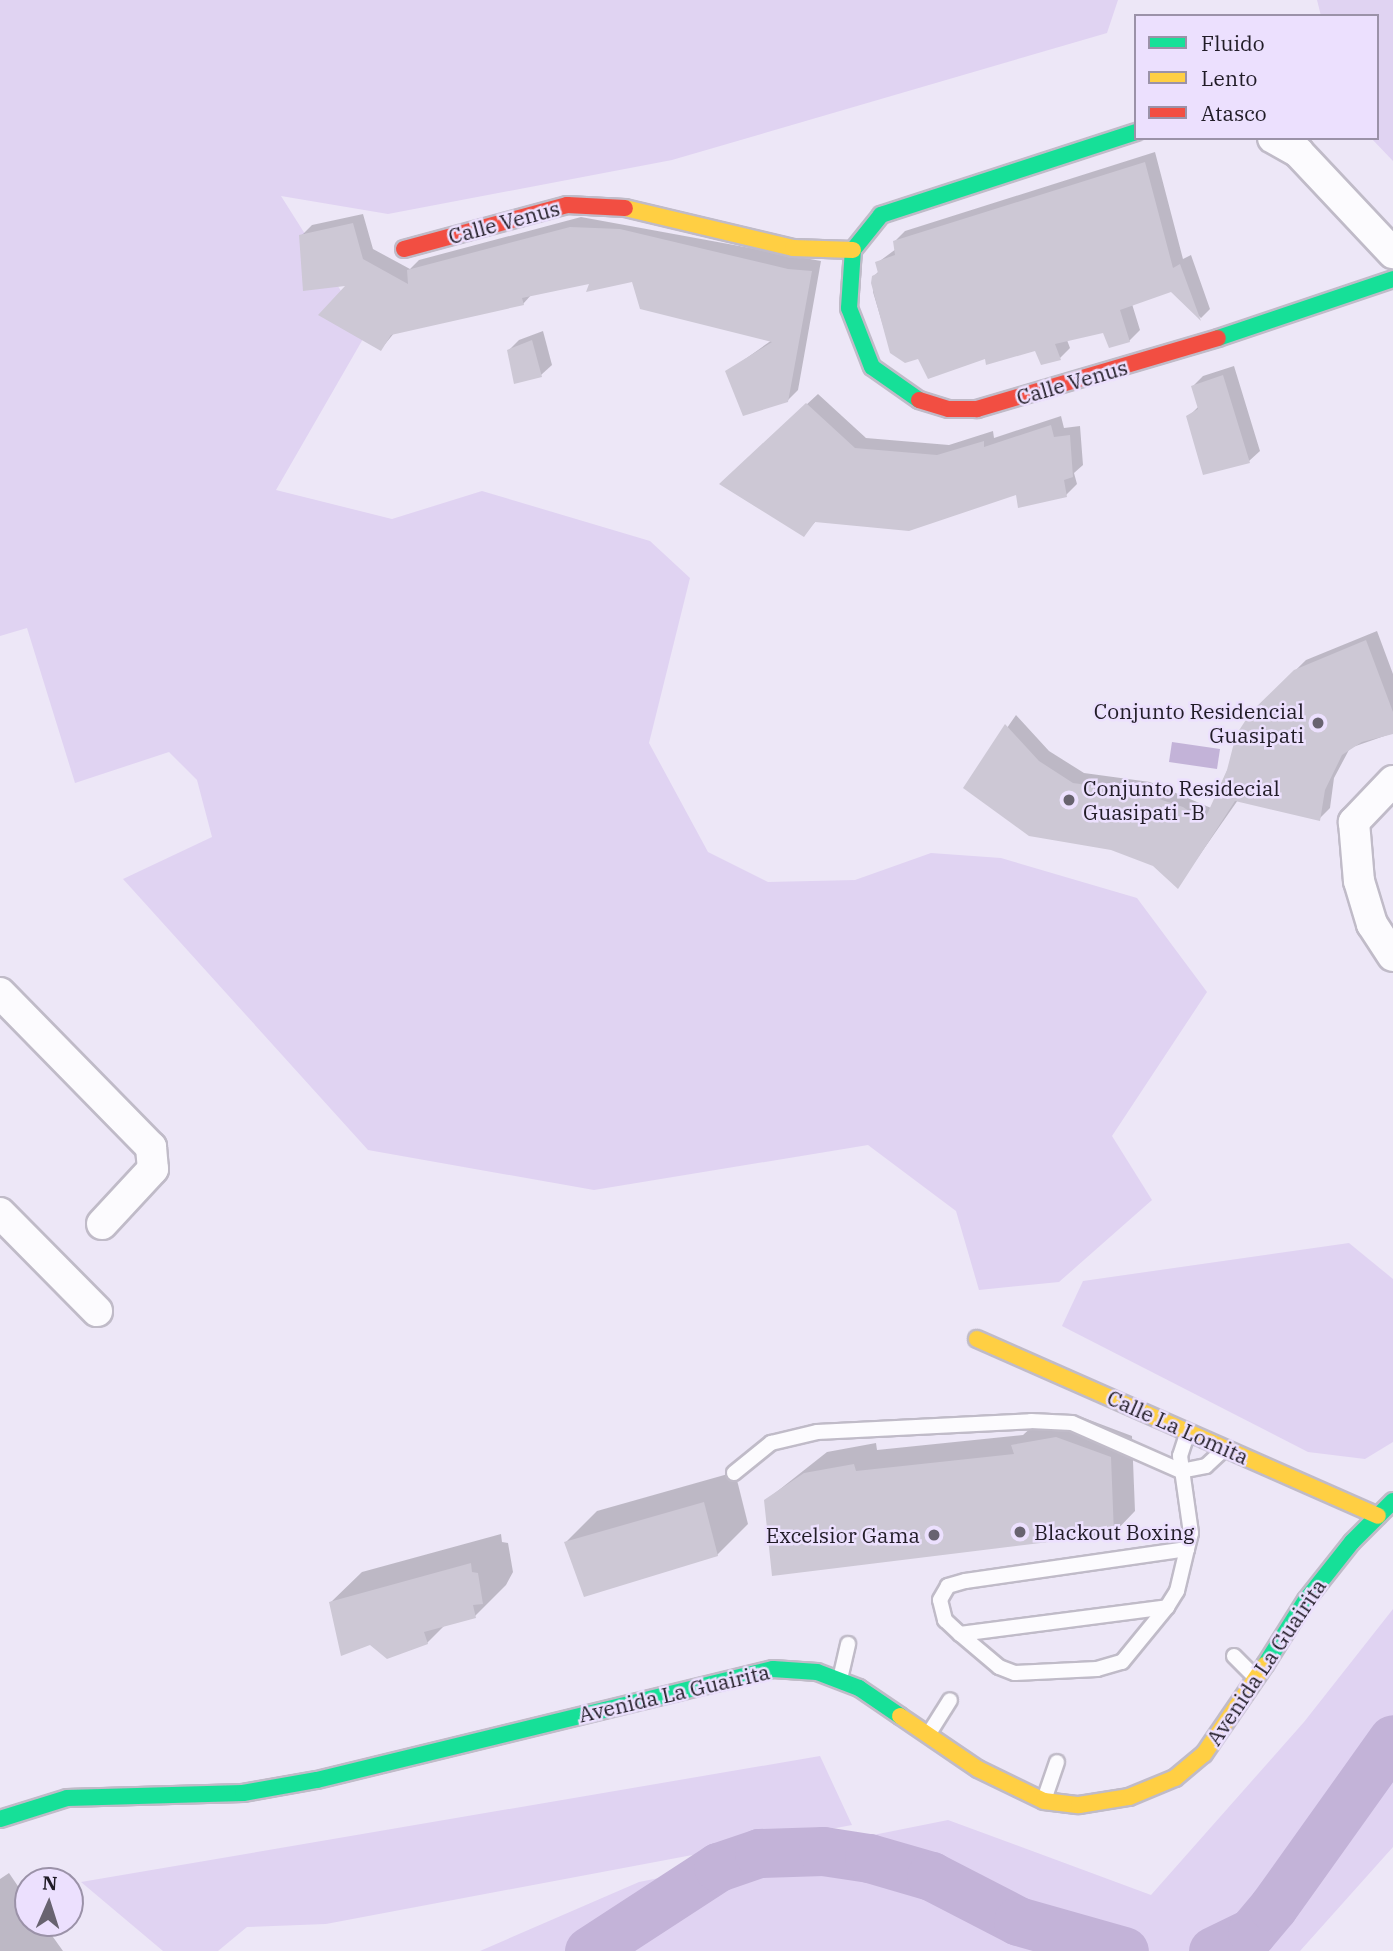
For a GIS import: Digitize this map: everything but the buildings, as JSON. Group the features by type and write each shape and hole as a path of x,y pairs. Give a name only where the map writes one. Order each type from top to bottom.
{"street":[{"path":"853,250 881,215 1134,133"},
{"path":"1277,140 1298,152 1393,254"},
{"name":"Calle Venus","path":"404,249 567,205 623,207 793,248 853,250 849,308 872,367 920,400 949,409 978,409 1095,376 1393,279"},
{"path":"1393,781 1354,822 1359,881 1372,923 1393,956"},
{"path":"0,993 152,1147 153,1169 102,1224"},
{"path":"0,1213 97,1311"},
{"name":"Calle La Lomita","path":"977,1339 1378,1516"},
{"name":"Avenida La Guairita","path":"0,1819 67,1798 243,1793 317,1780 587,1707 773,1669 840,1679 875,1697 978,1769 1044,1801 1079,1805 1112,1801 1175,1778 1222,1733 1306,1600 1393,1501"}],"lane":[{"path":"734,1474 771,1443 817,1432 1031,1421 1072,1423 1181,1471 1206,1466 1226,1448"},
{"path":"1187,1549 948,1586 940,1600 945,1620 999,1667 1015,1673 1097,1669 1122,1662 1177,1591 1187,1549 1191,1513 1180,1456 1188,1431"},
{"path":"960,1634 1167,1606"},
{"path":"840,1679 848,1644"},
{"path":"1234,1656 1257,1679"},
{"path":"928,1735 950,1700"},
{"path":"1044,1801 1057,1762"}],"shaded area":[{"path":"0,0 1118,0 1107,33 672,160 388,214 281,196 367,332 276,490 392,519 482,491 650,541 690,578 649,743 708,852 768,882 855,880 931,853 1001,858 1137,898 1207,992 1112,1136 1152,1200 1059,1282 979,1290 956,1211 868,1145 594,1190 368,1150 123,879 212,837 197,780 169,752 75,783 27,628 0,636"},
{"path":"1317,0 1393,0 1393,161 1373,140 1379,140 1379,14 1320,14"},
{"path":"1172,742 1220,749 1217,769 1169,762"},
{"path":"1349,1243 1393,1279 1393,1442 1365,1459 1308,1452 1062,1326 1083,1281"},
{"path":"1393,1609 1393,1847 1300,1951 480,1951 639,1882 948,1820 1151,1895 1304,1722"},
{"path":"820,1756 852,1825 326,1924 247,1927 218,1951 163,1951 84,1885 84,1881"}],"waterway":[{"path":"1213,1951 1252,1932 1273,1907 1393,1739"},
{"path":"589,1951 718,1867 759,1853 823,1851 869,1858 931,1876 1018,1921 1124,1951"}],"traffic: fast":[{"path":"919,400 872,367 849,308 853,250 881,215 1134,133"},
{"path":"1218,338 1393,279"},
{"path":"1265,1665 1306,1600 1352,1542 1393,1501"},
{"path":"0,1819 67,1798 243,1793 317,1780 773,1669 817,1672 859,1688 900,1716"}],"traffic: slow":[{"path":"625,208 793,248 853,250"},
{"path":"977,1339 1378,1516"},
{"path":"900,1716 978,1769 1044,1801 1079,1805 1129,1797 1175,1778 1204,1754 1265,1665"}],"traffic: jam":[{"path":"404,249 567,205 625,208"},
{"path":"919,400 949,409 977,409 1218,338"}],"place":[{"name":"Conjunto Residencial Guasipati","path":"1318,723"},
{"name":"Conjunto Residecial Guasipati -B","path":"1069,800"},
{"name":"Blackout Boxing","path":"1020,1532"},
{"name":"Excelsior Gama","path":"934,1535"}]}
